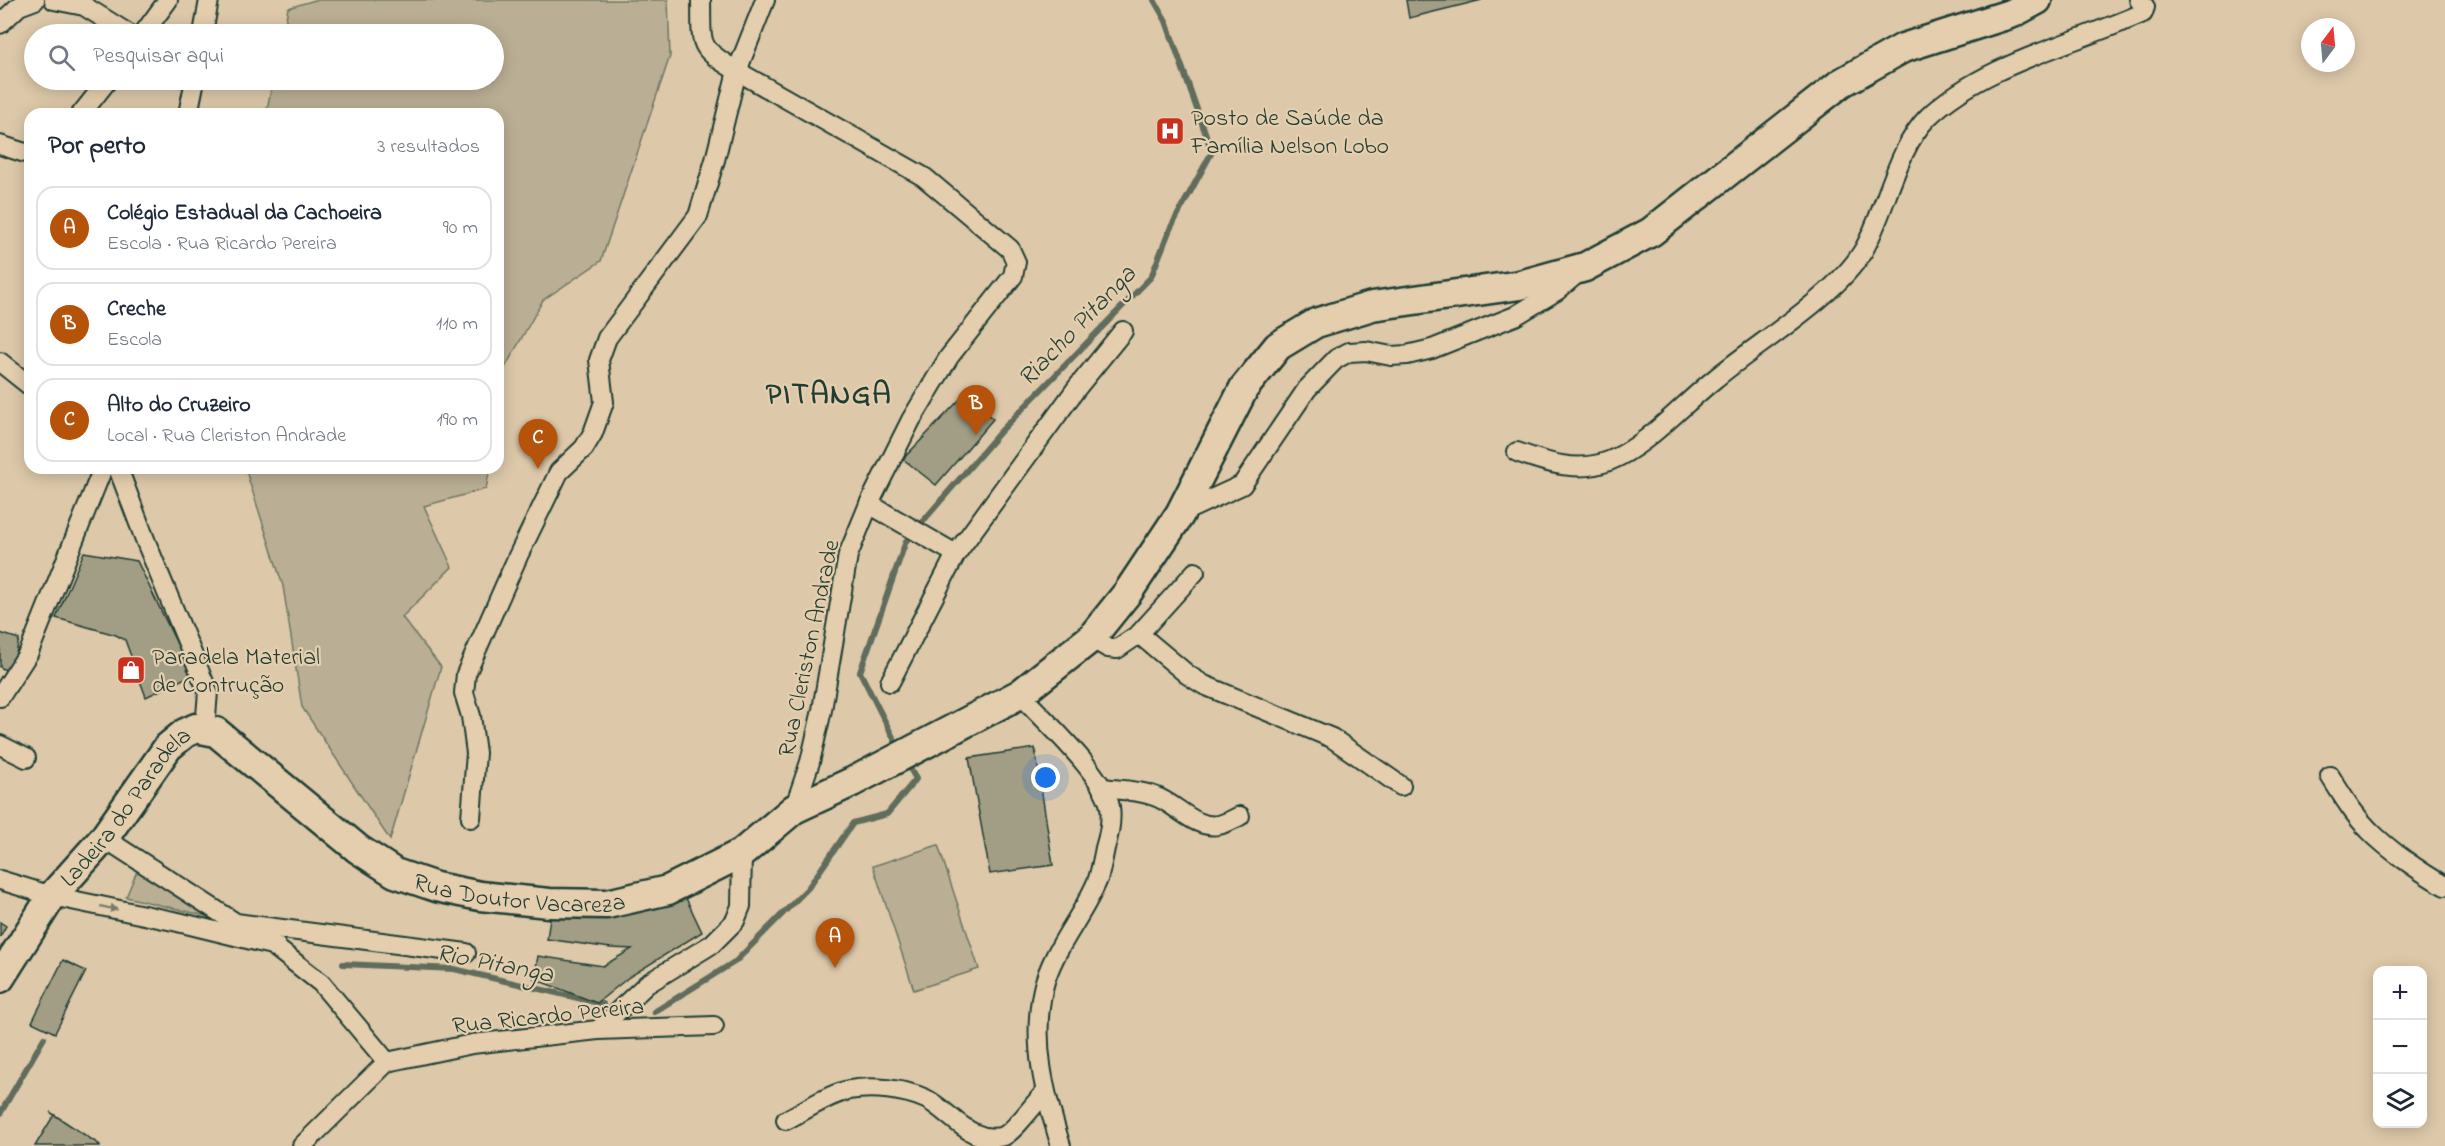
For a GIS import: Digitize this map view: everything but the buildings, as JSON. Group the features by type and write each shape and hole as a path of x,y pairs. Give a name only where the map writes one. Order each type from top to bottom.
{"main road":[{"name":"Rua Doutor Vacareza","path":"205,728 216,732 358,849 395,873 436,887 480,896 549,903 607,904 668,890 742,853 794,809 852,783 1020,694 1091,638 1128,592 1180,514 1244,388 1278,346 1316,323 1372,306 1520,285 1585,267 1650,232 1841,83 1903,48 2013,13 2037,0"},
{"name":"Ladeira do Paradela","path":"0,978 52,896 104,838 168,747 185,733 196,728 205,728"}],"street":[{"path":"54,0 84,6 113,24"},
{"path":"150,24 168,0"},
{"path":"205,24 209,0"},
{"name":"Rua Cleriston Andrade","path":"701,0 704,45 712,56 924,177 1010,249 1016,262 1013,276 949,357 911,420 869,504 848,555 822,710 810,762 794,809"},
{"path":"471,818 476,753 471,716 464,693 466,674 518,556 559,472 584,448 593,433 603,402 599,360 607,338 698,216 715,160 737,71 765,0"},
{"path":"1517,452 1546,463 1578,467 1608,462 1632,450 1716,378 1830,289 1862,253 1878,221 1905,152 1927,118 1955,96 2014,62 2143,13 2145,7 2139,0"},
{"path":"0,24 27,3"},
{"path":"86,108 100,90"},
{"path":"189,108 193,90"},
{"path":"0,146 24,153"},
{"path":"1180,514 1242,484 1307,389 1336,359 1349,352 1366,351 1391,356 1432,349 1515,316 1558,290 1585,267"},
{"path":"890,682 956,554 1076,389 1123,331"},
{"path":"0,362 24,381"},
{"path":"0,697 29,652 101,474"},
{"path":"120,474 208,692 205,728"},
{"path":"869,504 956,554"},
{"path":"1091,638 1108,648 1117,649 1138,634 1195,572"},
{"path":"1138,634 1188,675 1204,685 1332,738 1401,786"},
{"path":"1020,694 1078,756 1102,788 1110,807 1110,832 1097,879 1061,944 1043,988 1037,1038 1045,1092 1061,1146"},
{"path":"0,745 26,758"},
{"path":"2330,776 2348,806 2369,831 2445,886"},
{"path":"1102,788 1156,796 1174,805 1198,822 1209,825 1219,825 1240,816"},
{"path":"104,838 276,946 321,983 387,1062 302,1146"},
{"path":"598,1030 647,984 712,944 735,921 741,906 742,853"},
{"path":"0,880 52,896 177,922 276,946"},
{"path":"236,923 466,953"},
{"name":"Rua Ricardo Pereira","path":"387,1062 472,1044 598,1030 714,1026"},
{"path":"786,1119 848,1090 876,1089 905,1092 927,1100 957,1126 975,1137 992,1140 1006,1136 1045,1092"}],"shaded area":[{"path":"315,0 668,0 670,56 601,261 543,300 504,369 504,108 267,108 271,90 504,90 504,24 285,24 288,8"},
{"path":"247,474 489,474 486,489 424,506 452,567 402,617 441,667 390,840 302,707 283,586"},
{"path":"938,845 979,969 914,990 873,866"},
{"path":"137,871 236,923 126,897"}],"waterway":[{"name":"Riacho Pitanga","path":"899,749 860,672 906,541 1000,432 1151,277 1170,229 1212,152 1166,21 1154,0"},
{"name":"Riacho Pitanga","path":"654,1012 736,961 808,888 853,823 887,814 916,779 907,763"},
{"name":"Rio Pitanga","path":"343,964 454,969 603,1004"},
{"name":"Rio Pitanga","path":"0,1114 44,1038"}],"place":[{"name":"Posto de Saúde da Família Nelson Lobo","path":"1170,131"},
{"name":"Creche","path":"976,435"},
{"name":"Alto do Cruzeiro","path":"538,469"},
{"name":"Paradela Material de Contrução","path":"131,670"},
{"name":"Colégio Estadual da Cachoeira","path":"835,968"}],"district":[{"name":"PITANGA","path":"829,393"}]}
